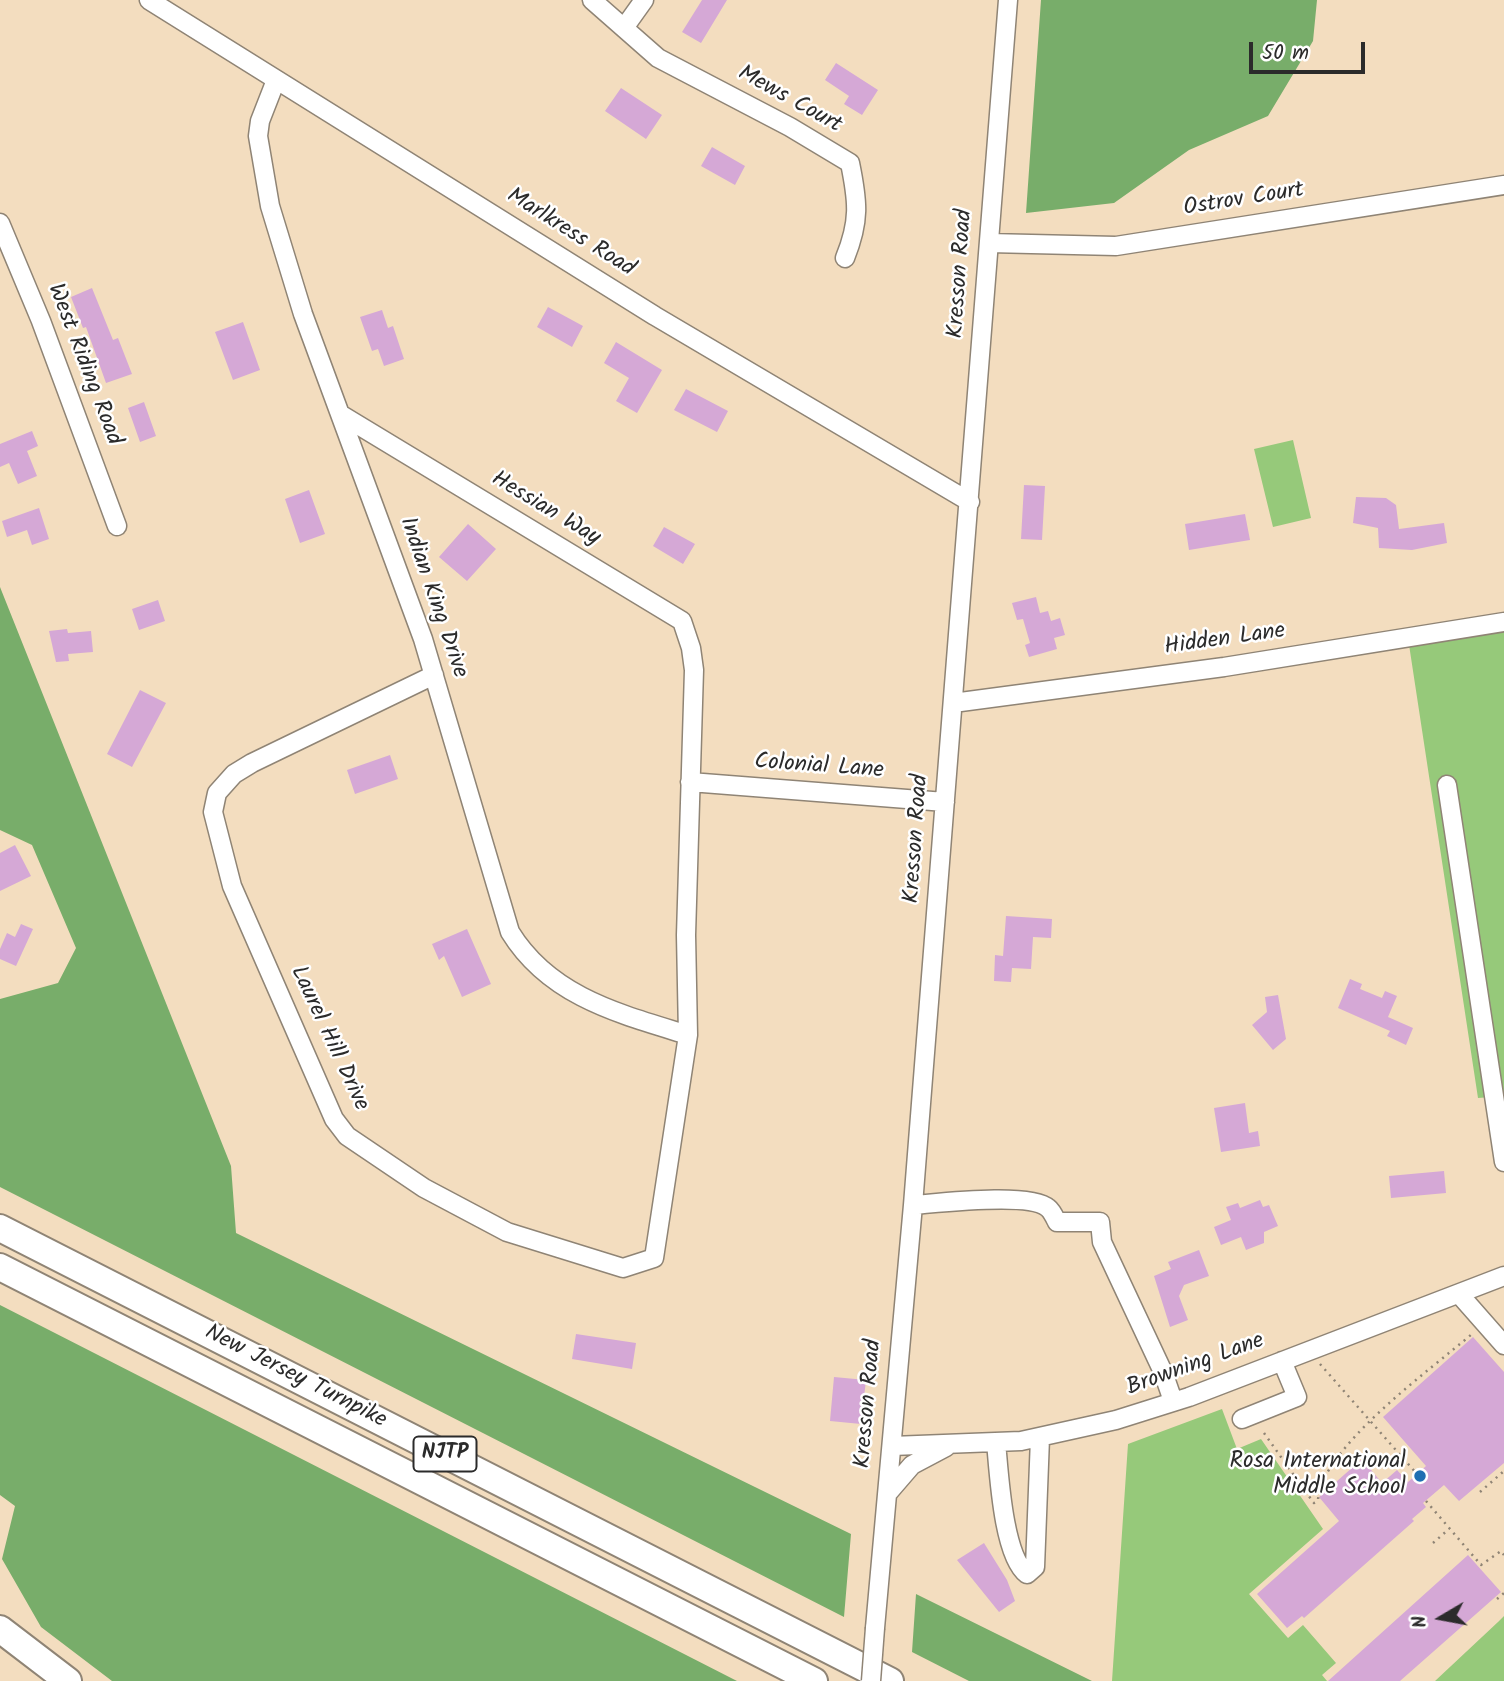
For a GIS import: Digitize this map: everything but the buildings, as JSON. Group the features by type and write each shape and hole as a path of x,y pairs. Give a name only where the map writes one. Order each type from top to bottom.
{"highway":[{"name":"New Jersey Turnpike","path":"0,1228 890,1681"},
{"name":"New Jersey Turnpike","path":"0,1267 814,1681"},
{"path":"0,1629 68,1681"}],"street":[{"name":"Marlkress Road","path":"149,0 655,316 970,502"},
{"path":"592,0 624,28 644,0"},
{"name":"Kresson Road","path":"872,1681 914,1205 1008,0"},
{"name":"Mews Court","path":"624,28 658,58 790,127 850,163 856,189 857,229 845,258"},
{"name":"Indian King Drive","path":"276,80 260,121 261,161 303,314 434,675 510,932 522,951 558,984 587,1002 688,1035"},
{"name":"Ostrov Court","path":"989,243 1116,246 1504,185"},
{"name":"West Riding Road","path":"0,223 41,321 117,526"},
{"name":"Hessian Way","path":"340,414 682,621 691,648 694,670"},
{"name":"Hidden Lane","path":"953,703 1224,667 1504,622"},
{"name":"Laurel Hill Drive","path":"434,675 252,763 223,784 214,812 232,886 334,1119 347,1136 424,1188 477,1219 507,1232 623,1268 654,1258 688,1035 686,935 694,670"},
{"name":"Colonial Lane","path":"690,782 945,802"},
{"path":"1447,785 1504,1162"},
{"path":"914,1205 981,1199 1031,1201 1048,1207 1057,1222 1100,1222 1102,1242 1163,1371 1173,1401"},
{"name":"Browning Lane","path":"892,1446 996,1443 1040,1438 1116,1420 1283,1361 1459,1294 1500,1282"},
{"path":"1459,1294 1504,1345"},
{"path":"1242,1419 1297,1397 1283,1361"},
{"path":"996,1443 1011,1546 1021,1570 1027,1574 1035,1567 1040,1438"},
{"path":"887,1494 912,1465 954,1443"}],"path":[{"path":"1264,1433 1314,1503 1318,1500 1319,1489 1338,1457 1371,1422 1474,1332 1481,1340"},
{"path":"1320,1364 1417,1474"},
{"path":"1480,1492 1504,1471"},
{"path":"1306,1491 1319,1489"},
{"path":"1426,1501 1481,1564 1496,1552 1501,1552 1504,1556"},
{"path":"1433,1543 1449,1528"},
{"path":"1497,1600 1504,1593"}],"green space":[{"path":"1041,0 1317,0 1313,41 1268,116 1189,150 1114,203 1026,213"},
{"path":"1293,440 1311,518 1273,527 1254,449"},
{"path":"0,587 231,1166 236,1233 851,1534 844,1617 0,1187 0,999 58,983 76,948 32,845 0,830"},
{"path":"1504,619 1504,1096 1478,1098 1408,638"},
{"path":"0,1305 737,1681 112,1681 41,1627 2,1559 15,1506 0,1495"},
{"path":"1222,1409 1237,1449 1261,1439 1323,1529 1249,1594 1288,1638 1303,1625 1336,1663 1322,1675 1327,1681 1112,1681 1128,1444"},
{"path":"916,1594 1092,1681 969,1681 912,1652"},
{"path":"1504,1616 1504,1681 1435,1681 1498,1622"}],"place":[{"name":"Rosa International Middle School","path":"1420,1476"}]}
